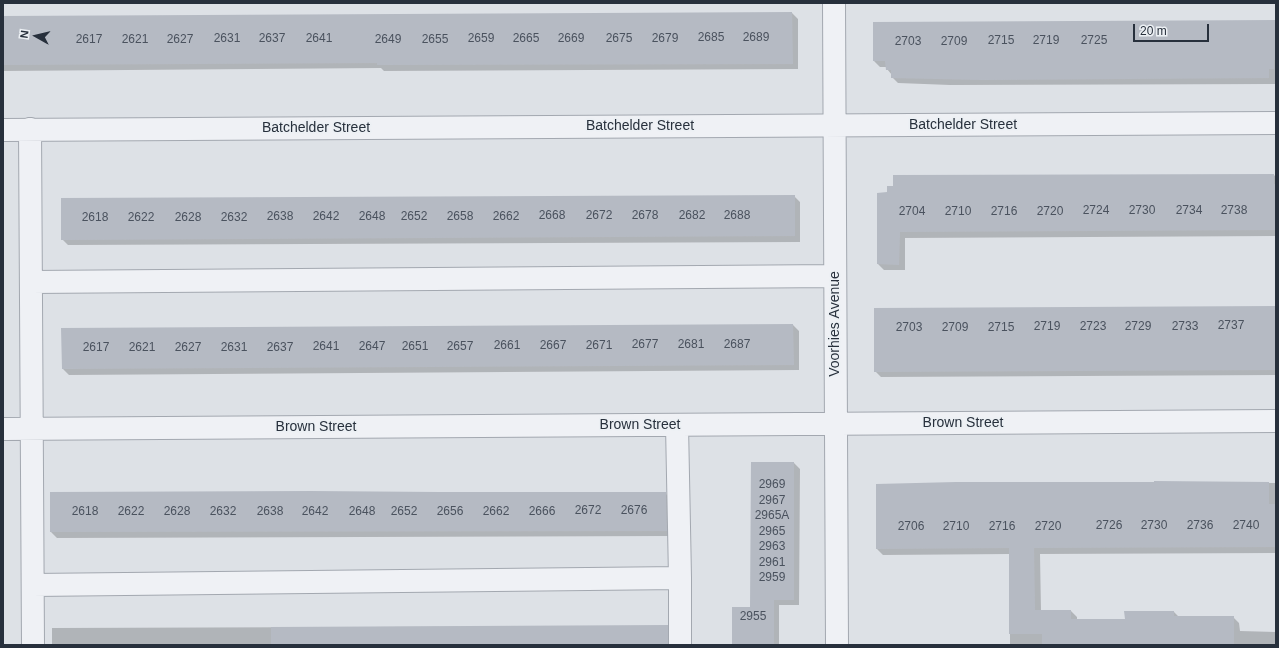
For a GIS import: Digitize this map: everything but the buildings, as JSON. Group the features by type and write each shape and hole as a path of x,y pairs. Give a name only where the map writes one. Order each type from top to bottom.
{"street":[{"name":"Voorhies Avenue","path":"834,3 837,645"},
{"name":"Batchelder Street","path":"3,130 1276,123"},
{"path":"30,129 33,645"},
{"path":"31,282 835,276"},
{"name":"Brown Street","path":"3,429 1276,422"},
{"path":"677,425 680,645"},
{"path":"33,585 680,578"}]}
